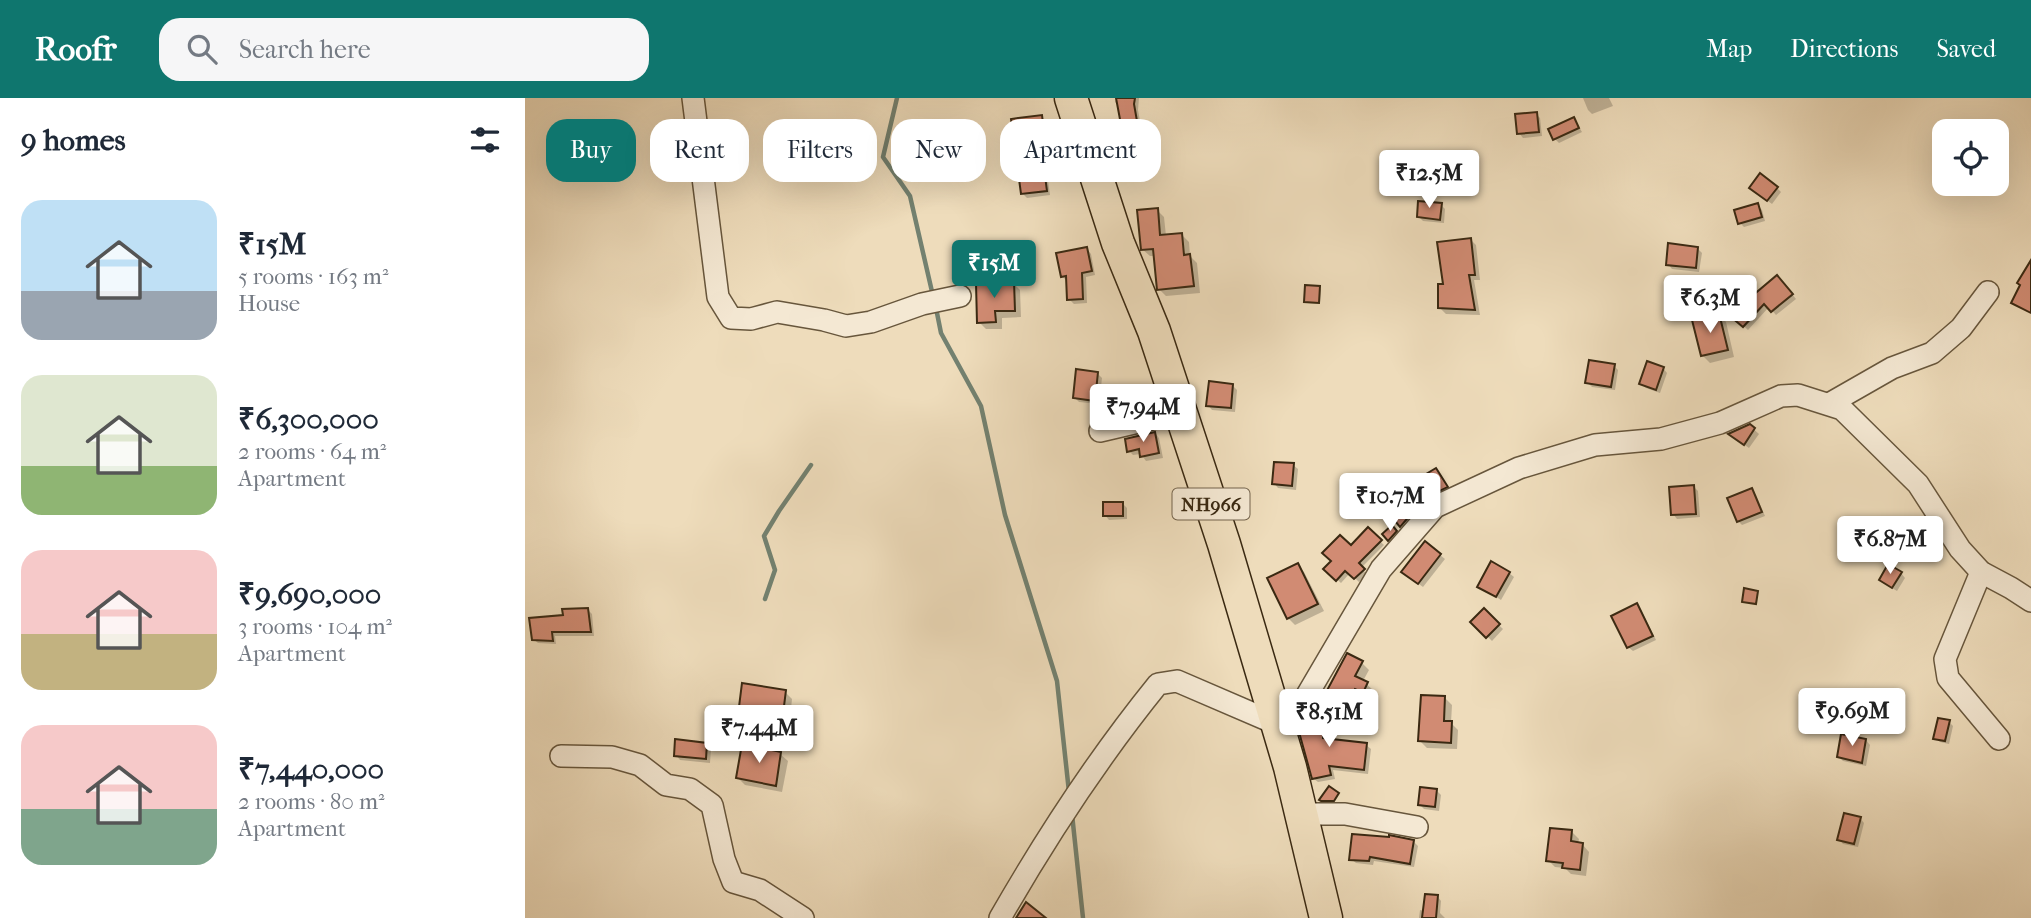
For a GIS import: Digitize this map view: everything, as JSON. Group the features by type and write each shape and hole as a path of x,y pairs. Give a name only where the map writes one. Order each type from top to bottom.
{"highway":[{"name":"NH966","path":"1071,98 1118,243 1154,331 1224,544 1302,814 1326,918"}],"street":[{"path":"693,98 718,298 731,318 751,319 777,312 846,326 871,322 922,304 953,297"},
{"path":"1829,404 1892,368 1932,353 1961,328 1988,292"},
{"path":"1000,918 1061,815 1098,761 1158,684 1177,681 1277,724 1300,707 1381,569 1435,507 1518,468 1595,445 1673,436 1720,423 1781,396 1798,395 1842,409 1918,484 1960,549 1981,572 2031,601"},
{"path":"1100,431 1181,412"},
{"path":"1981,572 1945,659 1948,678 1999,739"},
{"path":"561,756 612,757 641,765 666,785 690,789 712,805 724,859 733,882 760,890 803,918"},
{"path":"1302,814 1345,814 1417,827"}],"building":[{"path":"1116,98 1135,98 1137,119 1120,119"},
{"path":"1537,112 1539,132 1517,134 1515,114"},
{"path":"1042,115 1042,119 1011,119"},
{"path":"1574,117 1579,128 1553,140 1548,129"},
{"path":"1760,173 1778,187 1767,201 1749,188"},
{"path":"1019,182 1046,182 1047,191 1021,194"},
{"path":"1418,201 1442,203 1440,220 1417,217"},
{"path":"1758,203 1762,217 1738,224 1734,210"},
{"path":"1158,208 1160,235 1182,233 1184,255 1190,254 1194,286 1157,290 1153,249 1141,250 1137,210"},
{"path":"1471,238 1475,275 1469,275 1475,310 1438,308 1438,284 1443,284 1437,242"},
{"path":"1668,243 1698,247 1696,268 1666,265"},
{"path":"1087,247 1092,271 1082,273 1083,299 1067,300 1066,276 1061,277 1056,253"},
{"path":"2031,260 2031,313 2011,303 2020,285 2017,283"},
{"path":"1777,275 1793,294 1771,312 1764,304 1743,327 1731,317 1745,302"},
{"path":"1014,281 1015,311 995,311 996,322 977,323 976,283"},
{"path":"1305,285 1320,286 1319,303 1304,302"},
{"path":"1719,313 1728,350 1701,356 1692,320"},
{"path":"1589,360 1615,364 1611,387 1585,383"},
{"path":"1647,361 1664,367 1656,390 1639,384"},
{"path":"1076,369 1098,372 1095,401 1073,398"},
{"path":"1209,381 1233,384 1231,408 1206,406"},
{"path":"1750,424 1755,428 1744,445 1728,434"},
{"path":"1155,432 1159,453 1140,457 1139,449 1127,452 1125,439"},
{"path":"1274,462 1294,463 1292,486 1272,484"},
{"path":"1436,468 1448,487 1425,498 1400,527 1384,508 1408,489 1406,486"},
{"path":"1694,485 1696,514 1671,515 1669,487"},
{"path":"1752,488 1762,512 1737,522 1727,498"},
{"path":"1103,502 1123,502 1123,516 1103,516"},
{"path":"1392,525 1397,531 1388,541 1382,534"},
{"path":"1368,527 1382,540 1359,563 1365,569 1354,579 1345,571 1336,581 1323,569 1331,561 1322,553 1340,535 1351,545"},
{"path":"1425,541 1441,554 1418,584 1401,572"},
{"path":"1491,561 1510,572 1496,597 1477,587"},
{"path":"1298,563 1318,604 1287,619 1267,578"},
{"path":"1888,564 1902,572 1892,588 1879,580"},
{"path":"1744,588 1758,591 1756,604 1742,602"},
{"path":"1637,603 1653,636 1627,648 1611,616"},
{"path":"588,608 591,632 552,632 553,641 532,640 529,618 563,615 562,609"},
{"path":"1484,608 1500,624 1486,638 1470,622"},
{"path":"1347,653 1363,661 1355,676 1368,682 1363,693 1355,689 1346,707 1324,696"},
{"path":"742,683 786,690 782,722 738,715"},
{"path":"1421,695 1445,696 1444,721 1452,721 1451,743 1418,741"},
{"path":"1310,715 1324,715 1323,738 1367,743 1364,770 1329,766 1331,775 1312,779 1299,732 1299,724"},
{"path":"1938,718 1950,720 1945,741 1933,739"},
{"path":"1841,734 1866,739 1862,763 1837,757"},
{"path":"675,739 707,743 706,759 674,756"},
{"path":"742,744 781,752 776,786 736,778"},
{"path":"1329,786 1339,793 1334,801 1319,800"},
{"path":"1420,787 1437,789 1435,807 1418,805"},
{"path":"1844,813 1861,817 1854,844 1837,840"},
{"path":"1550,828 1572,830 1571,841 1583,843 1580,870 1562,868 1563,863 1546,861"},
{"path":"1352,834 1389,835 1414,840 1410,864 1370,857 1369,861 1349,860"},
{"path":"1425,894 1438,895 1436,918 1422,918"},
{"path":"1026,902 1046,918 1016,918"}],"waterway":[{"path":"897,98 883,157 910,196 933,296"},
{"path":"936,308 941,333 981,406 1005,515 1057,681 1069,792"},
{"path":"765,599 775,570 764,536 811,465"},
{"path":"1072,814 1083,918"}]}
